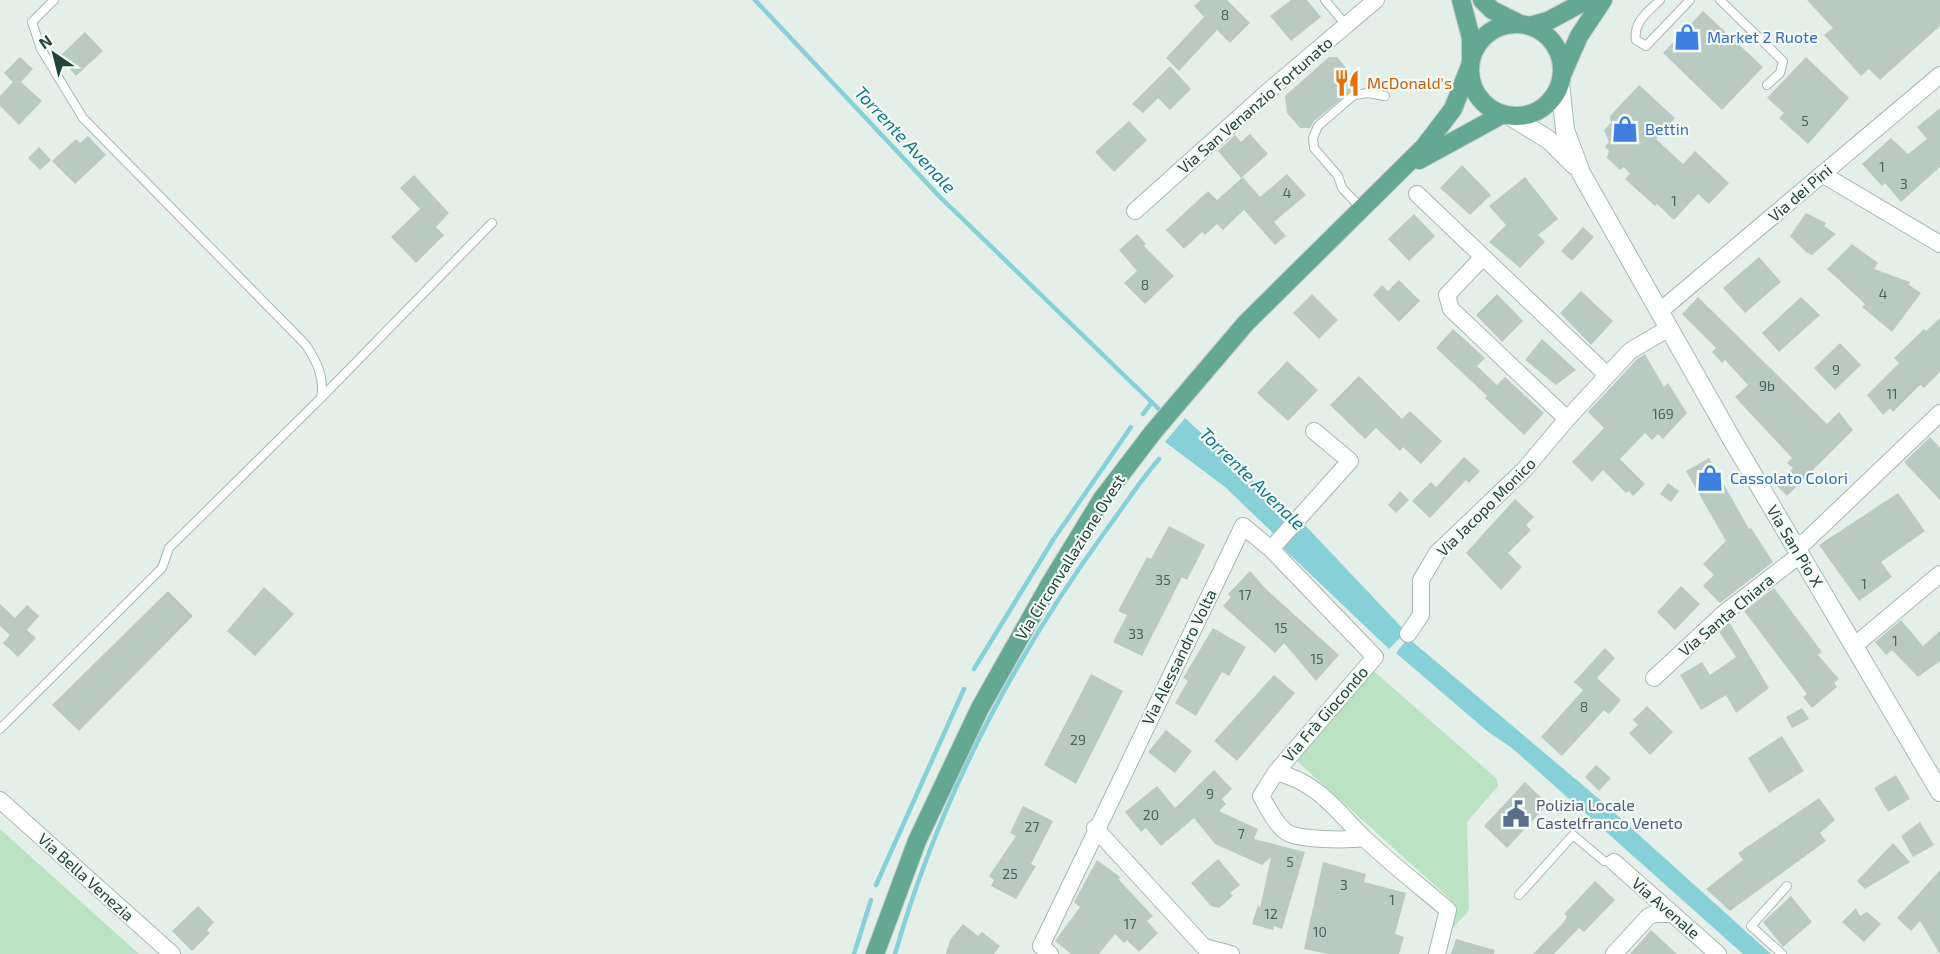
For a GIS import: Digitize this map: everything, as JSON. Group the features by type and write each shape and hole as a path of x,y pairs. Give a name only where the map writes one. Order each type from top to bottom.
{"main road":[{"path":"1461,0 1471,38 1472,85 1489,108 1506,115 1525,116 1544,107 1554,96 1579,36 1603,0"},
{"path":"1482,0 1492,10 1545,35 1555,47 1561,60 1560,81"},
{"path":"1470,64 1477,46 1488,34 1505,26 1525,26 1548,21 1587,0"},
{"name":"Via Circonvallazione Ovest","path":"875,954 917,841 980,708 1050,584 1102,499 1178,401 1261,306 1405,169 1446,120 1470,64"},
{"name":"Via Circonvallazione Ovest","path":"1405,169 1506,115"}],"street":[{"name":"Via San Venanzio Fortunato","path":"1135,211 1376,0"},
{"name":"Via dei Pini","path":"1660,311 1940,75"},
{"name":"Via San Pio X","path":"1560,81 1564,124 1581,173 1940,792"},
{"name":"Via San Pio X","path":"1506,115 1549,140 1581,173"},
{"path":"1822,174 1940,244"},
{"path":"1417,194 1607,375"},
{"path":"1484,258 1447,295 1447,302 1567,419"},
{"name":"Via Jacopo Monico","path":"1408,634 1421,615 1421,580 1437,553 1524,470 1567,419 1630,351 1669,328"},
{"name":"Via Santa Chiara","path":"1654,678 1723,614 1798,550 1940,413"},
{"path":"1275,544 1350,461 1314,431"},
{"name":"Via Alessandro Volta","path":"1050,954 1041,946 1095,828 1243,526 1275,544 1375,657"},
{"path":"1854,646 1940,574"},
{"name":"Via Frà Giocondo","path":"1364,838 1341,841 1287,833 1274,818 1261,795 1276,772 1375,657"},
{"name":"Via Frà Giocondo","path":"1276,772 1298,778 1331,803 1364,838 1448,910 1437,954"},
{"name":"Via Bella Venezia","path":"0,800 172,954"},
{"path":"1095,828 1204,947 1231,954"},
{"name":"Via Avenale","path":"1614,862 1718,954"},
{"path":"1614,954 1648,917 1654,914 1673,914"}],"lane":[{"path":"54,0 32,22 41,49 83,118 306,345 320,372 321,398"},
{"path":"1324,0 1346,25"},
{"path":"1660,0 1638,22 1636,40 1646,46 1690,0"},
{"path":"1720,0 1783,61 1780,73 1767,85"},
{"path":"1362,209 1342,188 1326,156 1314,148 1313,138 1322,122 1354,95 1368,93 1385,96"},
{"path":"0,729 162,568 169,548 321,398 492,223"},
{"path":"1519,895 1573,835 1604,861 1614,862"},
{"path":"1782,954 1751,926 1787,886"}],"green space":[{"path":"1369,667 1497,779 1498,786 1467,822 1469,910 1446,936 1453,907 1450,899 1298,762 1296,753"},
{"path":"0,829 139,954 0,954"}],"water":[{"path":"1185,418 1290,515 1274,534 1225,487 1165,442"},
{"path":"1303,523 1406,632 1389,649 1285,550 1283,547"},
{"path":"1408,638 1598,798 1771,954 1743,954 1512,748 1487,731 1396,653"}],"building":[{"path":"1201,0 1227,0 1250,23 1230,43 1217,30 1179,71 1166,58 1204,17 1194,6"},
{"path":"1291,0 1307,0 1321,17 1291,41 1270,16"},
{"path":"1807,0 1940,0 1940,26 1880,80 1869,69 1861,76 1824,35 1833,28"},
{"path":"1703,11 1763,67 1722,110 1663,53"},
{"path":"85,32 103,51 76,76 59,57"},
{"path":"20,57 33,69 21,82 42,101 19,125 0,106 0,96 13,82 4,73"},
{"path":"1329,57 1337,57 1355,78 1354,89 1314,121 1310,128 1300,128 1287,113 1285,96"},
{"path":"1806,57 1849,98 1808,144 1779,118 1784,113 1767,98"},
{"path":"1170,66 1191,89 1170,110 1158,98 1143,113 1132,104"},
{"path":"1639,85 1675,118 1656,139 1683,164 1695,151 1729,183 1709,204 1698,194 1674,220 1625,179 1630,174 1624,167 1620,170 1607,158 1609,151 1605,147 1609,142 1604,130 1611,123 1610,116"},
{"path":"1940,108 1940,167 1901,202 1885,183 1882,186 1862,164 1891,138 1908,154 1927,139 1917,127"},
{"path":"1129,121 1147,140 1114,172 1095,152"},
{"path":"1250,134 1268,154 1241,178 1218,151 1235,135 1241,142"},
{"path":"88,136 106,155 75,184 52,161 76,139 80,143"},
{"path":"39,147 51,160 40,170 28,158"},
{"path":"1462,165 1491,195 1470,215 1440,188"},
{"path":"1287,174 1306,195 1274,222 1286,236 1275,245 1244,210 1223,230 1217,224 1205,235 1202,232 1184,249 1166,230 1208,191 1217,200 1243,177 1260,197"},
{"path":"414,175 449,213 436,227 444,235 416,263 391,237 420,209 400,188"},
{"path":"1525,177 1558,219 1538,235 1545,242 1520,268 1489,242 1506,225 1489,206"},
{"path":"1806,213 1826,223 1824,226 1836,234 1812,255 1790,236"},
{"path":"1414,214 1435,236 1409,261 1388,239"},
{"path":"1583,227 1594,237 1572,261 1561,251"},
{"path":"1137,234 1146,244 1144,246 1174,276 1145,304 1124,283 1137,271 1119,250"},
{"path":"1852,244 1878,263 1874,269 1910,282 1909,285 1921,293 1892,332 1862,307 1865,304 1827,269"},
{"path":"1759,257 1781,282 1745,313 1723,288"},
{"path":"1399,280 1420,301 1399,322 1373,295 1382,285 1388,291"},
{"path":"1581,291 1613,321 1591,345 1560,313"},
{"path":"1312,294 1338,320 1319,339 1293,313"},
{"path":"1497,294 1523,321 1502,342 1476,315"},
{"path":"1698,297 1827,424 1839,412 1853,430 1787,496 1776,485 1793,468 1787,463 1792,458 1735,397 1748,385 1725,360 1722,363 1712,352 1716,348 1682,314"},
{"path":"1801,297 1820,315 1779,352 1762,333"},
{"path":"1940,318 1940,372 1924,388 1920,385 1893,412 1890,408 1883,415 1867,395 1899,363 1894,358 1924,329 1926,331"},
{"path":"1453,329 1485,358 1477,366 1497,385 1505,377 1544,413 1524,435 1436,348"},
{"path":"1542,339 1576,370 1556,385 1525,360"},
{"path":"1840,343 1861,365 1835,390 1814,368"},
{"path":"1645,354 1664,387 1668,383 1687,413 1663,439 1658,434 1652,440 1645,433 1620,459 1645,484 1633,496 1629,491 1626,493 1603,470 1592,482 1572,462 1604,428 1588,412 1637,359"},
{"path":"1287,361 1318,390 1288,421 1257,393"},
{"path":"1359,376 1402,419 1410,411 1442,441 1421,464 1403,447 1400,451 1376,428 1365,439 1330,405"},
{"path":"1930,437 1940,448 1940,500 1904,462"},
{"path":"1464,457 1480,471 1469,483 1466,480 1430,518 1412,501 1431,482 1436,487"},
{"path":"1709,458 1749,529 1751,528 1773,562 1720,603 1703,586 1714,575 1703,564 1726,541 1686,471"},
{"path":"1668,483 1679,491 1671,502 1660,494"},
{"path":"1400,491 1409,500 1396,513 1388,505"},
{"path":"1898,493 1925,531 1881,562 1892,577 1859,601 1819,545"},
{"path":"1515,499 1534,517 1526,525 1531,530 1508,553 1522,567 1501,590 1466,553"},
{"path":"1169,526 1205,545 1187,580 1182,577 1142,656 1113,642 1127,615 1118,611 1147,557 1151,559"},
{"path":"1250,571 1267,590 1339,655 1316,681 1284,643 1275,653 1223,606 1231,597 1228,594"},
{"path":"1681,586 1700,604 1675,630 1657,612"},
{"path":"264,587 294,614 255,656 227,631"},
{"path":"1774,588 1822,652 1818,655 1839,679 1834,683 1837,687 1812,708 1803,697 1807,694 1744,611"},
{"path":"168,591 193,616 79,731 52,705"},
{"path":"0,604 15,618 27,605 39,616 27,630 36,638 18,657 3,643 10,635 0,626"},
{"path":"1901,620 1923,646 1940,631 1940,661 1918,677 1892,650 1886,655 1875,642"},
{"path":"1729,622 1769,688 1736,713 1726,695 1701,710 1680,675 1702,662 1710,675 1736,657 1719,632"},
{"path":"1213,628 1246,647 1229,676 1222,672 1196,716 1175,703 1188,681 1183,678"},
{"path":"1605,648 1615,658 1597,678 1621,700 1609,714 1604,710 1562,756 1541,737 1583,690 1574,682"},
{"path":"1091,674 1123,691 1076,784 1044,765"},
{"path":"1274,675 1295,693 1237,761 1214,741"},
{"path":"1647,706 1673,732 1650,755 1629,733 1638,725 1633,720"},
{"path":"1802,708 1809,719 1792,728 1786,717"},
{"path":"1166,730 1192,751 1175,773 1148,752"},
{"path":"1782,736 1804,771 1769,793 1748,758"},
{"path":"1596,765 1611,778 1599,791 1585,777"},
{"path":"1214,770 1232,789 1222,799 1226,804 1219,811 1258,829 1254,839 1305,852 1282,929 1274,926 1273,930 1252,924 1258,905 1260,908 1271,857 1262,865 1215,844 1194,818 1161,846 1146,828 1141,832 1125,812 1157,786 1175,808"},
{"path":"1896,775 1910,799 1888,812 1874,788"},
{"path":"1525,782 1548,804 1507,848 1484,826"},
{"path":"1819,798 1835,820 1820,833 1826,841 1730,911 1706,889 1743,860 1738,853"},
{"path":"1023,806 1053,821 1031,864 1036,866 1016,899 991,886 994,880 989,876 1016,836 1010,833"},
{"path":"1920,822 1934,845 1913,857 1901,836"},
{"path":"1893,843 1910,862 1865,889 1857,881"},
{"path":"1218,859 1240,885 1230,893 1233,896 1219,908 1211,906 1191,883"},
{"path":"1097,860 1120,877 1119,880 1153,916 1147,921 1158,933 1139,952 1127,940 1124,943 1115,934 1099,954 1071,954 1055,941 1080,907 1074,902"},
{"path":"1323,862 1366,874 1364,882 1406,893 1395,934 1404,937 1399,954 1328,954 1304,949"},
{"path":"1940,870 1940,954 1920,921 1911,931 1897,918"},
{"path":"1595,881 1615,900 1584,932 1579,928 1554,954 1533,954 1564,922 1567,916 1564,914"},
{"path":"1791,896 1812,922 1783,947 1763,922"},
{"path":"198,906 214,922 207,930 210,933 192,951 172,931"},
{"path":"1856,908 1860,916 1867,912 1881,924 1864,942 1842,922"},
{"path":"963,924 978,936 982,932 1000,946 994,954 946,954 950,940"},
{"path":"1651,930 1677,954 1630,954"},
{"path":"1456,939 1495,950 1494,954 1451,954"}],"waterway":[{"name":"Torrente Avenale","path":"755,0 939,196 1164,414"},
{"path":"1143,414 1152,402"},
{"path":"974,669 1053,540 1131,427"},
{"path":"895,954 913,897 957,786 1011,679 1073,578 1159,459"},
{"path":"876,885 964,689"},
{"path":"854,954 871,900"}],"place":[{"name":"Market 2 Ruote","path":"1687,37"},
{"name":"McDonald's","path":"1347,83"},
{"name":"Bettin","path":"1625,129"},
{"name":"Cassolato Colori","path":"1710,478"},
{"name":"Polizia Locale Castelfranco Veneto","path":"1516,814"}]}
